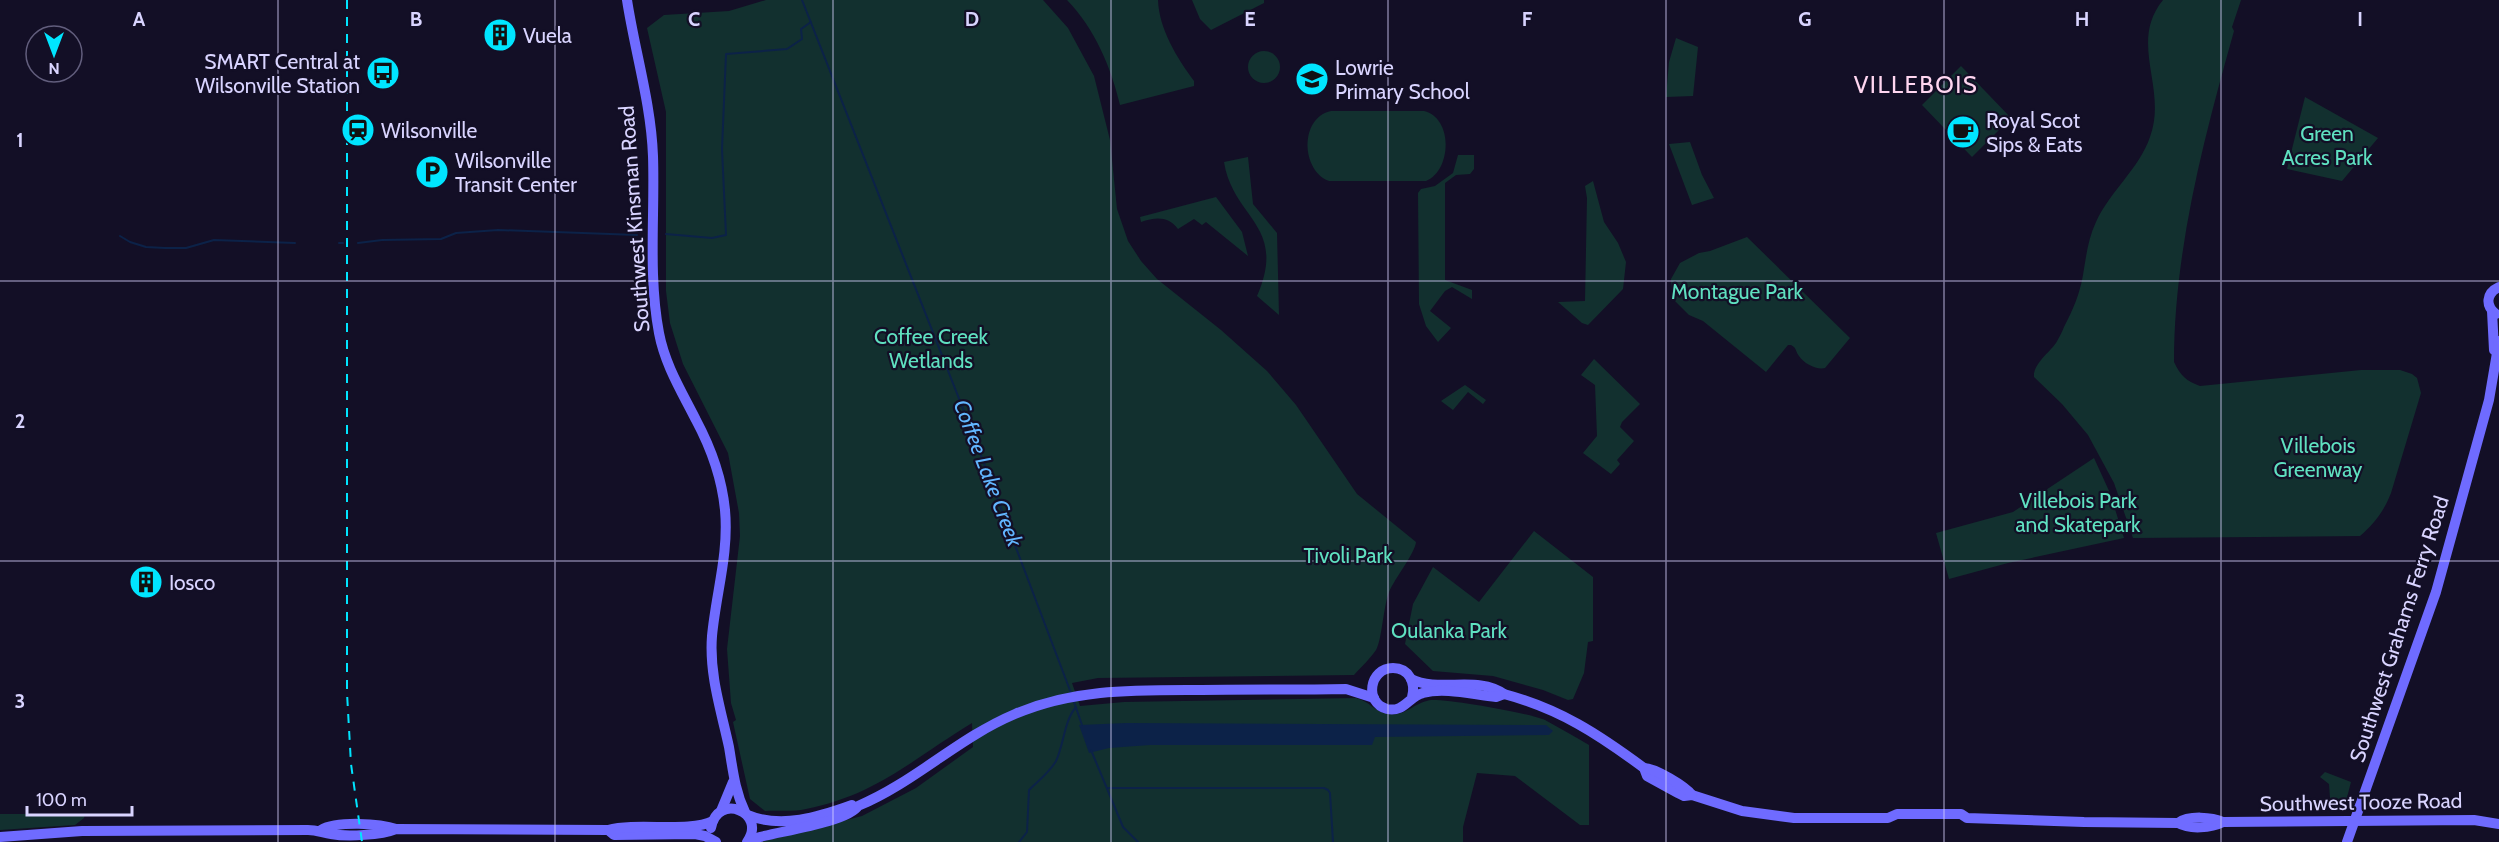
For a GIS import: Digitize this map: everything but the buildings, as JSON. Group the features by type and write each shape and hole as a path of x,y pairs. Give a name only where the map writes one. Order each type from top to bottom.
{"main road":[{"name":"Southwest Kinsman Road","path":"627,0 649,112 653,156 653,281 659,334 672,374 698,423 720,476 725,508 726,553 713,625 711,666 729,747 733,782 753,828 748,841"},
{"name":"Southwest Grahams Ferry Road","path":"2496,355 2493,348 2496,313 2489,306 2488,298 2492,291 2499,287"},
{"name":"Southwest Grahams Ferry Road","path":"2348,842 2436,592 2487,410 2499,341"},
{"path":"1346,689 1374,680 1383,670 1394,668 1404,671 1411,679 1414,689 1412,697 1403,707 1391,709 1380,705 1372,691 1374,680"},
{"name":"Southwest Tooze Road","path":"1411,679 1426,685 1498,689 1504,694 1528,700 1574,720 1644,768 1647,776 1668,789 1684,796 1692,795 1732,809 1774,817 1888,818 1896,821 1960,821 1967,818 2178,823 2184,826 2215,826 2223,822 2474,820 2499,824"},
{"path":"748,841 770,833 826,822 855,811 858,806 904,783 963,741 993,724 1027,709 1066,698 1110,691 1136,690 1346,689 1374,698"},
{"path":"1412,697 1426,692 1496,697 1504,694"},
{"name":"Southwest Kinsman Road","path":"722,811 733,782"},
{"path":"0,837 82,831 321,830 329,825 385,825 396,830 608,830 624,826 690,825 712,821 722,811 735,808 764,822 777,822 816,816 853,805 858,806"},
{"path":"712,821 711,830 716,842"},
{"path":"276,830 276,842"},
{"path":"608,830 614,835 695,834 716,842"}],"green space":[{"name":"Coffee Creek Wetlands","path":"766,0 1043,0 1068,28 1094,76 1110,140 1117,209 1128,241 1141,261 1157,279 1221,330 1267,371 1296,405 1357,494 1416,542 1389,592 1376,650 1354,675 1098,678 1072,683 1080,706 1124,702 1356,698 1388,714 1400,713 1425,701 1440,700 1523,714 1545,720 1589,745 1589,825 1580,825 1515,776 1477,773 1463,827 1463,842 761,842 862,816 916,788 973,747 972,723 894,774 854,795 831,803 801,810 765,811 750,799 733,722 736,720 731,703 727,649 740,536 739,513 728,453 683,364 670,323 666,291 666,112 647,28 664,15 729,11"},
{"path":"1067,0 1158,0 1165,32 1175,53 1194,81 1194,86 1120,105 1101,49 1086,23"},
{"path":"1192,0 1264,0 1264,3 1211,30 1200,19"},
{"name":"Villebois Greenway","path":"2163,0 2241,0 2232,27 2234,31 2202,153 2185,236 2175,320 2174,362 2184,377 2200,386 2361,370 2400,370 2417,378 2421,393 2391,493 2378,516 2360,536 2133,538 2114,483 2088,435 2062,404 2034,377 2036,368 2056,343 2073,308 2080,288 2093,228 2109,200 2139,159 2150,137 2155,101 2148,49 2149,33 2153,16"},
{"path":"1676,38 1698,47 1693,96 1666,97 1669,62"},
{"path":"1264,51 1275,56 1280,67 1275,78 1264,83 1253,78 1248,67 1253,56"},
{"path":"1961,66 2011,118 1972,157 1922,105"},
{"name":"Green Acres Park","path":"2305,97 2378,138 2342,181 2287,169"},
{"path":"1331,111 1424,111 1440,123 1444,133 1446,144 1441,166 1435,175 1426,181 1329,181 1313,167 1308,145 1313,123"},
{"path":"1690,142 1702,175 1714,198 1692,205 1669,144"},
{"path":"1458,155 1474,155 1474,169 1470,174 1456,175 1445,183 1445,280 1472,290 1472,299 1452,287 1445,291 1430,311 1451,328 1438,342 1426,326 1419,304 1418,193 1421,189 1435,186 1453,173"},
{"path":"1248,157 1253,204 1277,233 1279,315 1257,296 1265,272 1266,253 1263,237 1237,197 1229,181 1224,162"},
{"path":"1593,181 1604,222 1618,243 1626,262 1623,289 1588,325 1582,323 1558,302 1585,301 1587,198 1585,186"},
{"path":"1216,197 1242,232 1248,256 1206,222 1202,225 1194,219 1178,229 1170,222 1161,219 1141,222 1140,217"},
{"name":"Montague Park","path":"1747,237 1850,338 1825,368 1807,364 1794,347 1788,345 1766,372 1703,321 1689,315 1675,301 1671,279 1680,263 1699,253"},
{"path":"1594,359 1640,404 1622,422 1620,427 1634,441 1617,460 1620,464 1611,474 1583,453 1597,436 1595,385 1581,375"},
{"path":"1465,385 1486,400 1483,404 1468,392 1453,410 1441,401"},
{"name":"Villebois Park and Skatepark","path":"2094,458 2110,493 2124,538 2008,563 1949,579 1936,533 2013,512"},
{"name":"Oulanka Park","path":"1534,531 1593,577 1593,641 1588,642 1584,673 1573,699 1568,700 1543,690 1493,676 1433,671 1405,644 1413,604 1433,567 1479,602"},
{"path":"2325,772 2351,782 2345,805 2331,812 2329,784 2320,777"},
{"path":"0,814 85,814 84,818 75,825 0,830"}],"water":[{"path":"1127,723 1546,725 1553,731 1549,735 1375,737 1372,745 1150,745 1109,748 1089,753 1079,725"}],"waterway":[{"name":"Coffee Lake Creek","path":"802,0 971,429 1071,693"},
{"path":"666,234 712,238 726,235 722,149 726,54 787,49 802,39 801,29 811,22"},
{"path":"358,243 382,240 441,239 456,233 498,230 637,235"},
{"path":"120,236 146,247 165,248 186,248 214,240 295,243"},
{"name":"Coffee Lake Creek","path":"1074,702 1082,725"},
{"path":"1019,842 1027,832 1029,790 1056,761 1069,719 1076,707"},
{"name":"Coffee Lake Creek","path":"1091,750 1123,827 1138,842"},
{"path":"1108,788 1324,788 1330,793 1333,842"}],"railway":[{"path":"347,0 347,693 351,764 362,842"}],"place":[{"name":"Vuela","path":"500,35"},
{"name":"SMART Central at Wilsonville Station","path":"383,73"},
{"name":"Lowrie Primary School","path":"1312,79"},
{"name":"Wilsonville","path":"358,130"},
{"name":"Royal Scot Sips & Eats","path":"1963,132"},
{"name":"Wilsonville Transit Center","path":"432,172"},
{"name":"Iosco","path":"146,582"}],"district":[{"name":"VILLEBOIS","path":"1916,84"}],"park label":[{"name":"Tivoli Park","path":"1348,555"}]}
